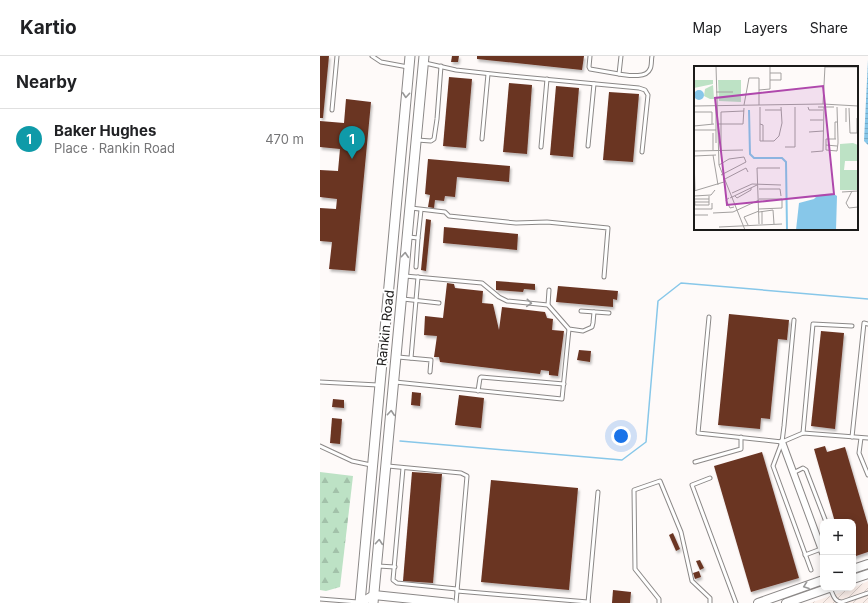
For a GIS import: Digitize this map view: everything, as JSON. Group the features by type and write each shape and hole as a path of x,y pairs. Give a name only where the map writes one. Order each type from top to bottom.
{"main road":[{"name":"Rankin Road","path":"360,603 410,56"},
{"name":"Rankin Road","path":"374,599 423,62"},
{"path":"408,67 423,62"},
{"path":"396,207 409,208"},
{"path":"390,274 404,276"},
{"path":"380,385 393,382"},
{"path":"373,465 386,466"}],"street":[{"path":"782,442 820,546"},
{"path":"856,568 868,564"},
{"path":"856,578 868,574"},
{"path":"758,603 820,581"},
{"path":"786,603 821,591"},
{"path":"360,603 374,599 451,603"}],"lane":[{"path":"332,110 337,56"},
{"path":"372,56 381,62 408,67"},
{"path":"590,56 590,69 634,75 642,75 648,72 650,69 652,56"},
{"path":"619,74 621,56"},
{"path":"423,62 456,70 639,88 645,90 648,95 642,152"},
{"path":"416,140 431,141 434,139 441,66"},
{"path":"482,139 488,74"},
{"path":"541,148 547,79"},
{"path":"588,146 594,84"},
{"path":"409,208 444,212 449,216 516,223 547,222 608,228 604,277"},
{"path":"416,267 421,210"},
{"path":"407,237 418,238"},
{"path":"404,276 482,283 507,301 548,305 569,329 583,331 592,327 594,312"},
{"path":"411,358 418,277"},
{"path":"548,305 549,290"},
{"path":"401,299 439,303"},
{"path":"581,311 609,313"},
{"path":"709,318 698,433 782,442 803,433 868,438"},
{"path":"794,320 782,442 773,466 811,570"},
{"path":"803,433 813,324 852,326"},
{"path":"852,437 864,324 868,324"},
{"path":"393,382 562,399 569,329"},
{"path":"396,357 431,360 430,372"},
{"path":"478,391 481,377 564,384"},
{"path":"320,382 380,385"},
{"path":"695,462 741,449 741,437"},
{"path":"861,438 860,453 868,475"},
{"path":"320,446 352,462 373,465"},
{"path":"386,466 461,473 467,476 456,603"},
{"path":"403,468 393,580 398,583 588,602 598,492"},
{"path":"793,473 803,468 806,470 825,519"},
{"path":"710,478 692,485 736,603"},
{"path":"659,603 658,599 635,569 634,490 660,481 681,532 692,581 710,598 710,603"},
{"path":"805,555 820,551"},
{"path":"377,566 394,567"},
{"path":"832,591 838,602 868,593"},
{"path":"320,599 360,603"}],"shaded area":[{"path":"868,581 868,603 810,603 844,591 856,591 856,587"}],"green space":[{"path":"320,472 353,476 340,587 326,591 320,590"}],"water":[{"path":"868,60 868,145 864,141"}],"building":[{"path":"320,56 329,56 323,118 320,118"},
{"path":"452,56 459,56 458,62 451,62"},
{"path":"477,56 584,56 582,70 477,59"},
{"path":"449,77 472,79 466,148 443,146"},
{"path":"509,83 532,85 527,154 503,152"},
{"path":"556,86 579,88 573,157 550,155"},
{"path":"609,92 639,94 633,162 603,160"},
{"path":"346,99 371,102 355,271 329,269 332,242 320,241 320,208 336,209 337,199 320,197 320,170 338,171 340,149 320,147 320,121 344,123"},
{"path":"428,159 510,166 509,182 457,177 455,197 445,196 444,201 435,200 434,208 428,207 430,195 425,194"},
{"path":"426,219 431,220 426,271 421,270"},
{"path":"444,227 518,234 517,250 443,243"},
{"path":"496,281 535,284 535,290 524,289 523,292 496,290"},
{"path":"447,283 454,284 455,288 483,291 482,303 493,304 499,330 502,307 545,312 547,318 553,319 552,330 564,331 558,376 549,375 549,371 541,370 540,374 440,362 439,357 434,357 437,336 424,335 425,316 443,318"},
{"path":"558,286 618,291 617,300 613,299 613,307 556,302"},
{"path":"729,314 789,320 787,340 778,339 770,419 761,418 760,429 718,425"},
{"path":"821,331 844,333 835,429 811,426"},
{"path":"579,350 591,351 590,362 577,360"},
{"path":"412,392 421,393 420,406 411,405"},
{"path":"459,395 484,398 481,428 455,425"},
{"path":"333,399 344,400 344,408 332,407"},
{"path":"332,418 342,419 340,444 330,443"},
{"path":"825,446 827,452 845,447 868,525 868,552 856,556 856,519 834,519 814,449"},
{"path":"762,452 799,578 751,592 714,466"},
{"path":"412,472 442,474 433,583 403,581"},
{"path":"491,480 578,488 569,590 481,582"},
{"path":"673,533 680,549 676,551 669,535"},
{"path":"700,560 704,568 700,570 696,561"},
{"path":"699,571 701,577 695,579 693,573"},
{"path":"613,590 631,592 630,603 612,603"}],"waterway":[{"path":"400,441 622,460 646,442 658,301 681,283 868,299"}],"place":[{"name":"Baker Hughes","path":"352,159"}]}
